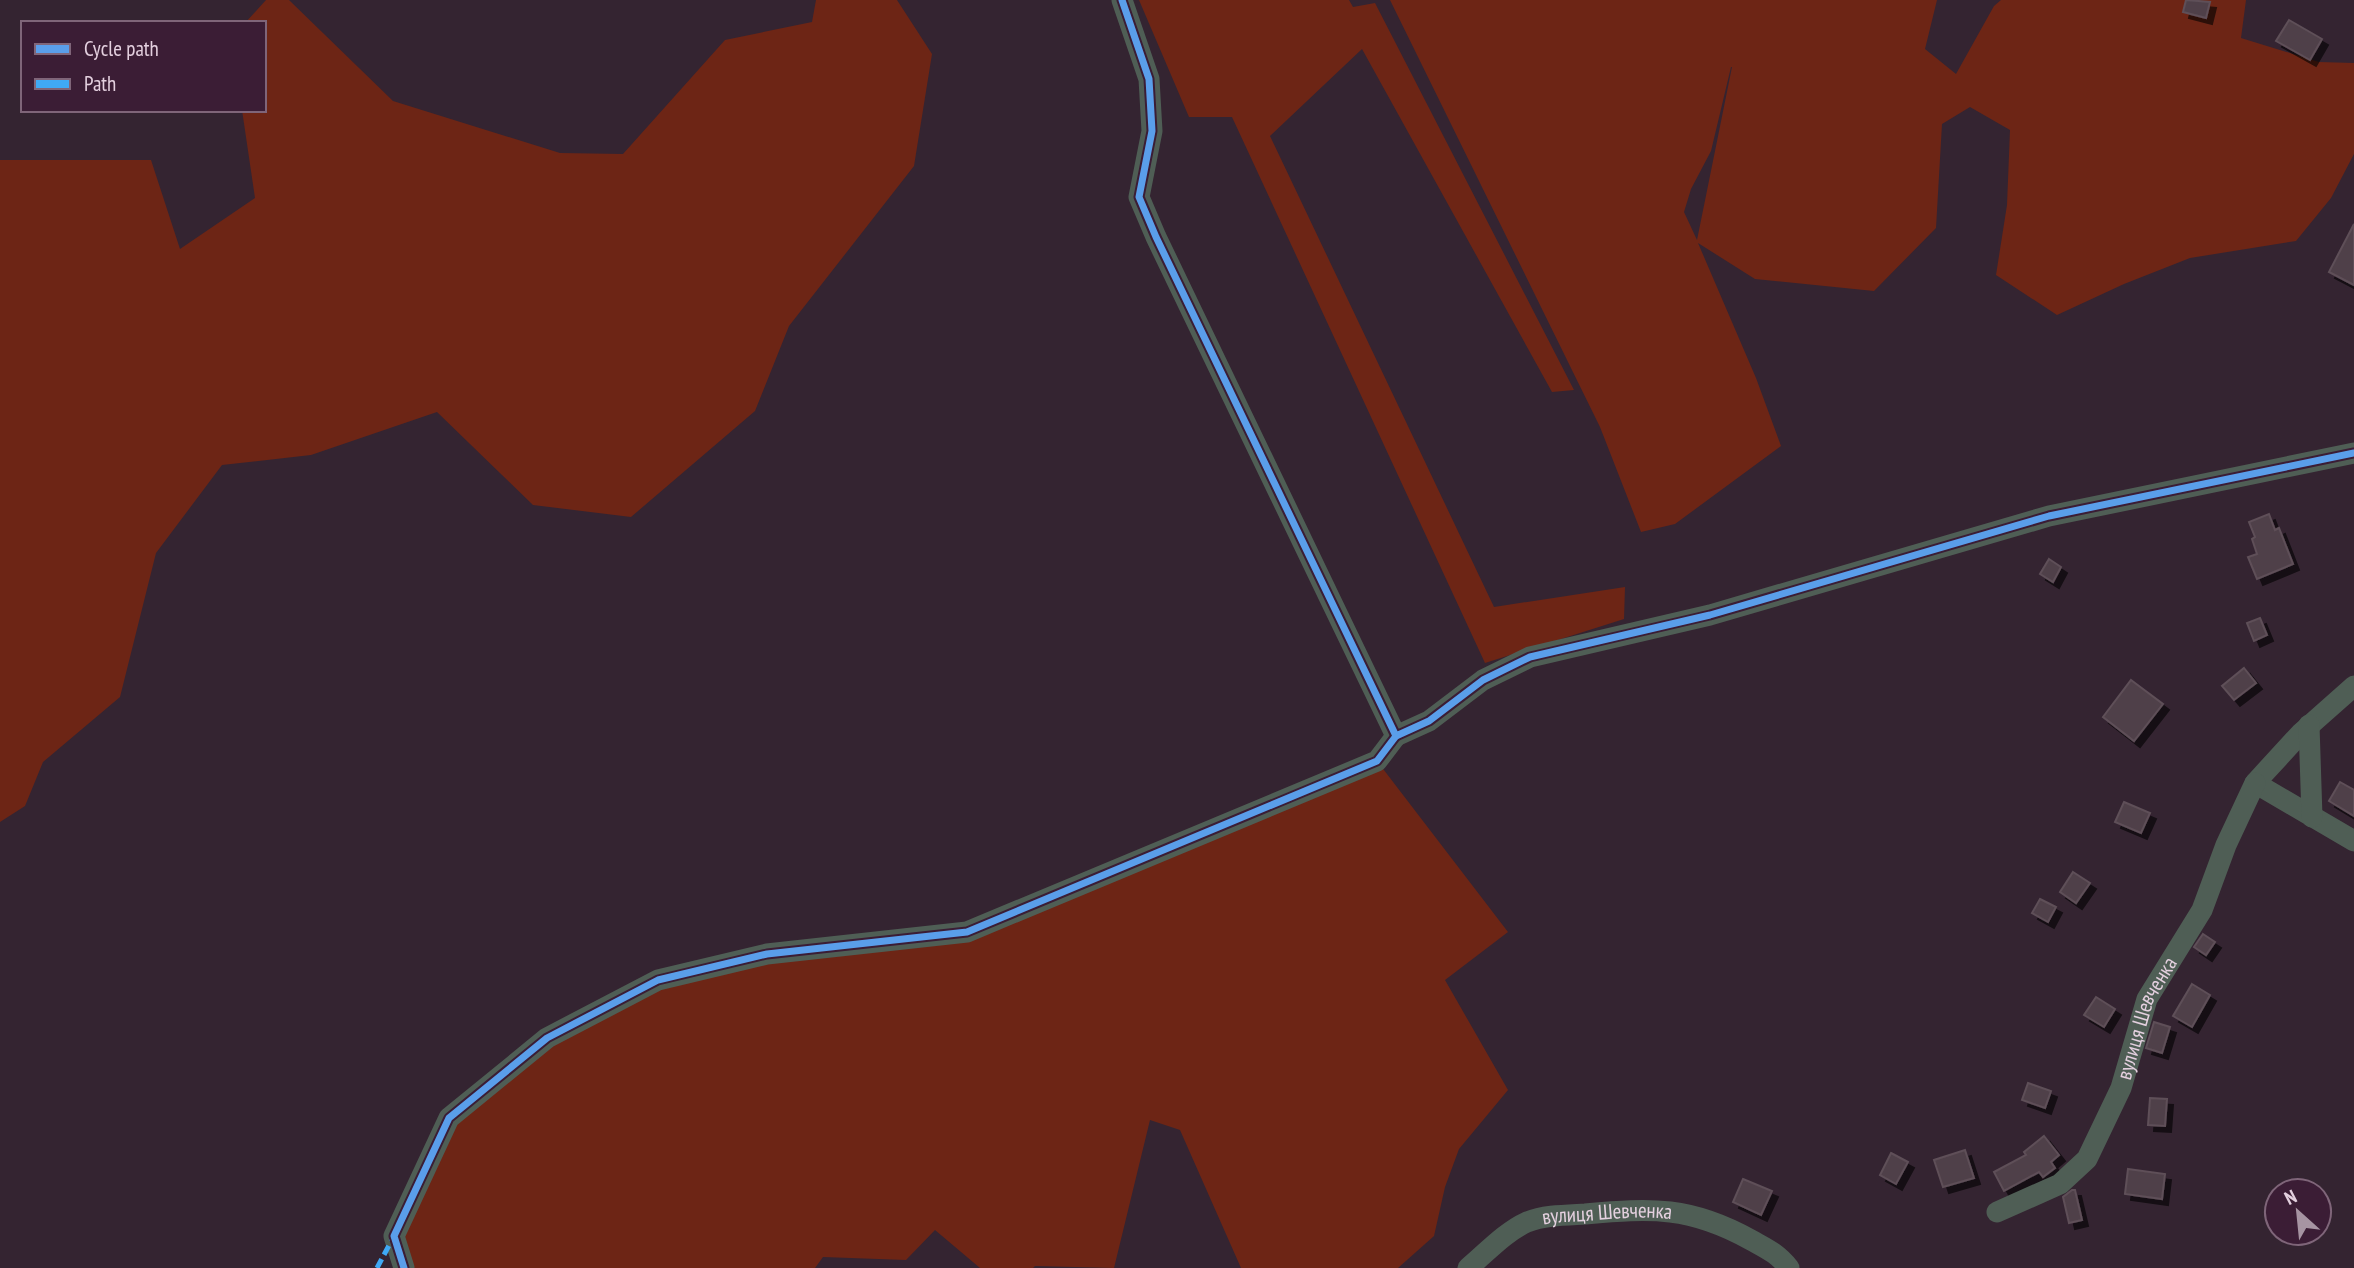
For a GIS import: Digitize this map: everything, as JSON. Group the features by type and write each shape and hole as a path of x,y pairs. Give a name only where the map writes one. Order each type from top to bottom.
{"street":[{"path":"1122,0 1149,79 1152,131 1139,198 1396,736"},
{"path":"404,1268 394,1236 449,1118 547,1038 658,980 767,954 967,932 1377,761 1396,736 1429,721 1483,680 1530,657 1710,615 2049,516 2354,453"},
{"name":"вулиця Шевченка","path":"1997,1212 2060,1184 2087,1159 2121,1088 2147,999 2202,910 2225,845 2255,783 2309,725 2354,686"},
{"path":"2309,725 2312,817"},
{"path":"2255,783 2354,841"},
{"name":"вулиця Шевченка","path":"1468,1268 1527,1222 1556,1216 1643,1209 1684,1213 1731,1228 1779,1255 1789,1268"}],"shaded area":[{"path":"266,0 289,0 393,101 560,153 623,154 725,40 812,22 816,0 897,0 932,54 914,166 789,326 755,411 631,517 533,505 437,412 311,455 222,465 156,553 120,697 43,762 25,806 0,822 0,160 151,160 180,249 255,198 242,112 266,112 266,21 247,21"},
{"path":"1139,0 1349,0 1353,7 1375,3 1574,390 1552,392 1362,49 1270,136 1494,607 1625,587 1624,619 1485,663 1232,117 1189,117"},
{"path":"1390,0 1937,0 1925,49 1956,74 1994,6 2001,0 2246,0 2241,38 2319,62 2354,63 2354,154 2331,198 2296,241 2190,258 2124,284 2057,315 1996,275 2007,205 2010,130 1970,107 1942,124 1936,228 1874,291 1755,279 1698,243 1756,378 1781,446 1675,524 1641,532 1600,427","holes":["1732,67 1697,240 1684,212 1691,189 1711,151"]},
{"path":"1377,761 1508,932 1445,980 1508,1090 1459,1149 1445,1187 1434,1236 1398,1268 1241,1268 1180,1130 1150,1120 1114,1268 980,1268 935,1230 906,1260 823,1257 815,1268 404,1268 394,1236 449,1118 547,1038 658,980 967,932"}],"building":[{"path":"2186,0 2210,2 2206,18 2183,12"},
{"path":"2289,20 2322,39 2310,60 2276,41"},
{"path":"2354,224 2354,285 2329,272"},
{"path":"2269,514 2275,530 2279,528 2293,564 2257,579 2248,557 2257,554 2252,539 2255,537 2249,522"},
{"path":"2049,559 2061,567 2053,582 2040,574"},
{"path":"2260,618 2267,635 2254,641 2247,623"},
{"path":"2244,668 2256,683 2234,700 2222,686"},
{"path":"2131,680 2163,704 2134,741 2103,717"},
{"path":"2340,782 2354,790 2354,816 2329,801"},
{"path":"2124,802 2150,813 2141,833 2115,822"},
{"path":"2073,872 2090,883 2076,903 2060,892"},
{"path":"2040,899 2056,907 2048,922 2032,913"},
{"path":"2203,934 2215,942 2206,955 2194,947"},
{"path":"2192,984 2210,995 2192,1027 2173,1016"},
{"path":"2096,997 2115,1009 2104,1027 2084,1015"},
{"path":"2154,1022 2170,1027 2162,1053 2146,1048"},
{"path":"2028,1083 2051,1091 2045,1108 2022,1100"},
{"path":"2150,1098 2167,1099 2165,1126 2148,1125"},
{"path":"2044,1136 2059,1155 2051,1162 2055,1168 2043,1177 2039,1172 2004,1191 1994,1172 2026,1155 2024,1152"},
{"path":"1965,1150 1974,1178 1943,1187 1934,1160"},
{"path":"1891,1153 1908,1162 1896,1184 1880,1175"},
{"path":"2128,1169 2165,1174 2162,1199 2125,1194"},
{"path":"1743,1179 1772,1191 1761,1215 1733,1202"},
{"path":"2075,1190 2082,1220 2069,1223 2063,1197"}],"marked path":[{"path":"377,1268 394,1236"}],"cycle path":[{"path":"1122,0 1149,79 1152,131 1139,197 1396,736 1429,721 1483,680 1530,657 1710,615 2049,516 2354,453"},
{"path":"404,1268 394,1236 449,1118 547,1038 658,980 767,954 967,932 1377,761 1396,736"}]}
